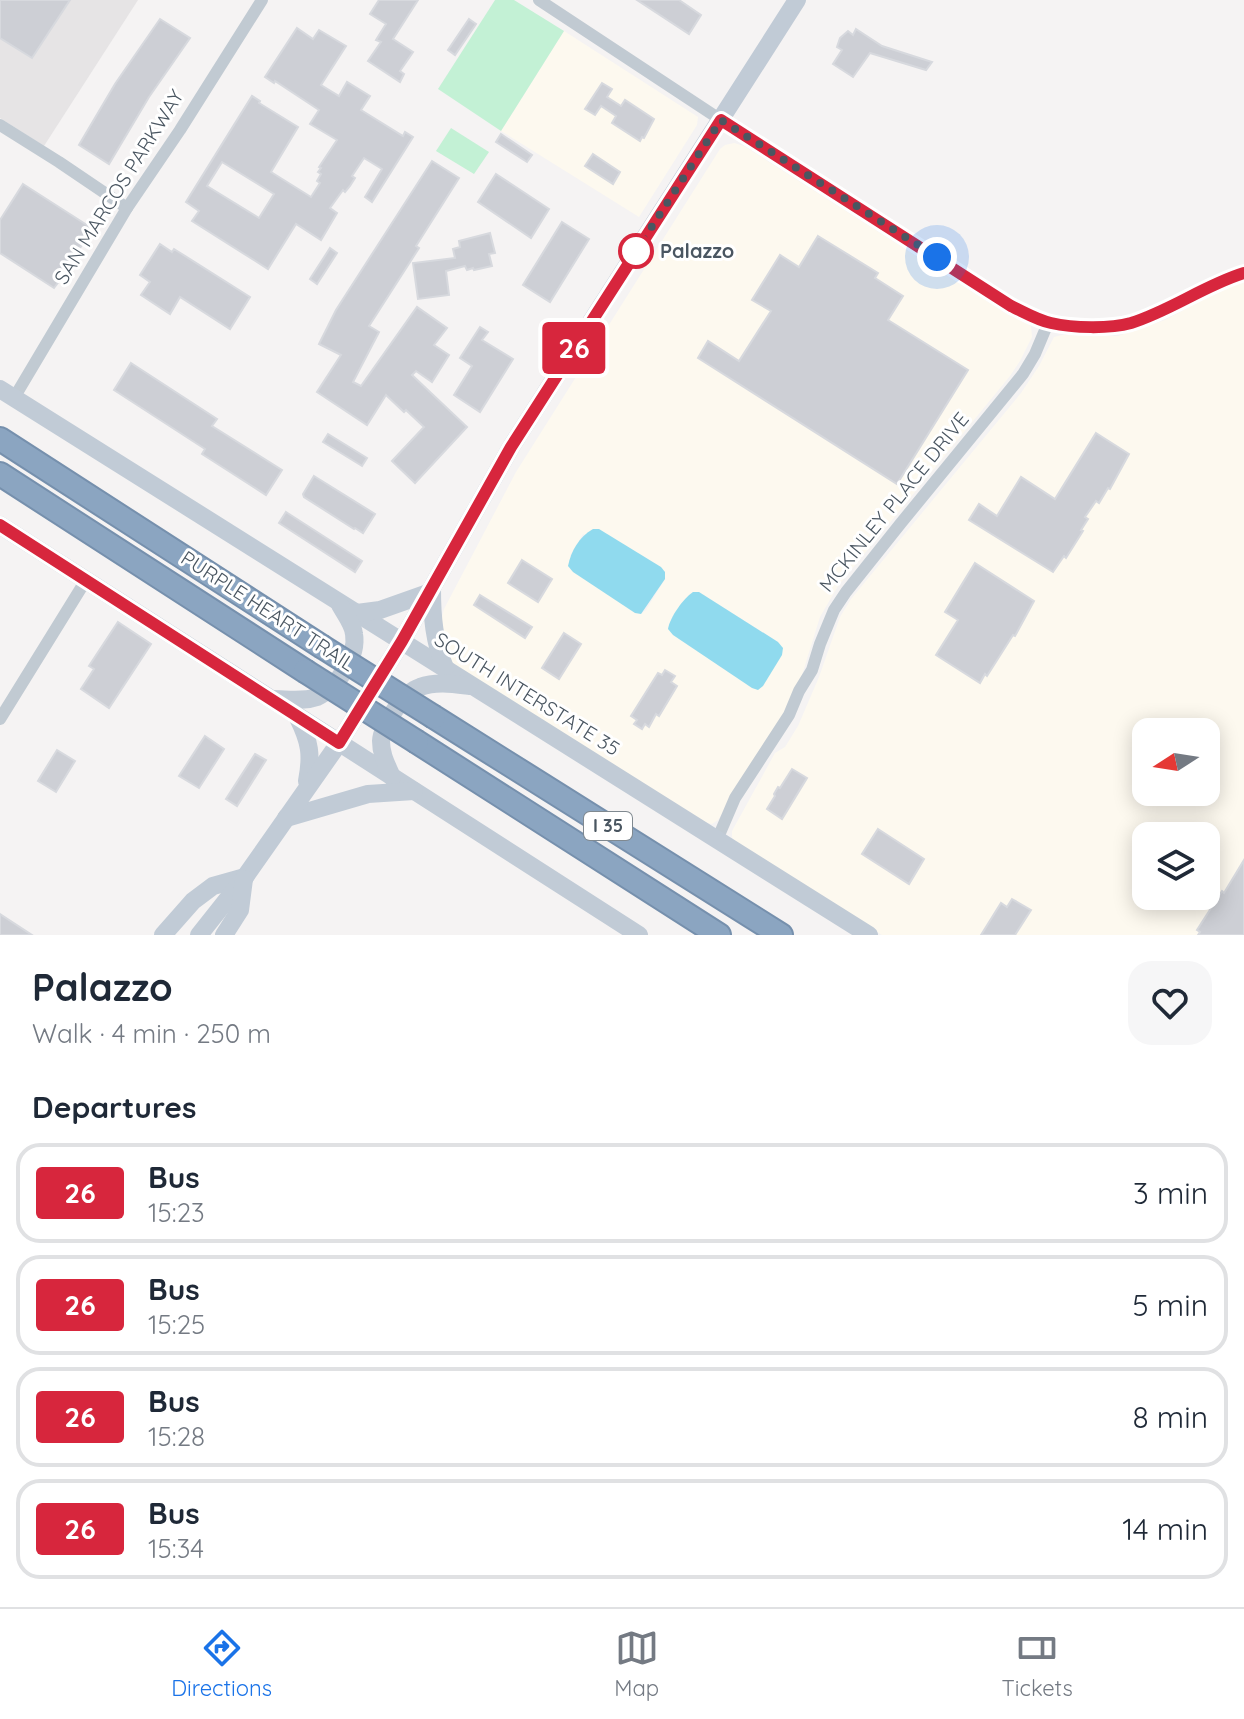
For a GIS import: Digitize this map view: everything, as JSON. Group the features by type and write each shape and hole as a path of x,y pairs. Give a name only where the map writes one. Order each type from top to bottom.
{"highway":[{"name":"PURPLE HEART TRAIL","path":"0,439 321,646 781,935"},
{"name":"PURPLE HEART TRAIL","path":"0,474 719,935"}],"main road":[{"path":"199,935 245,877 339,743 402,641 511,447 797,0"},
{"name":"SOUTH INTERSTATE 35","path":"7,393 869,935"},
{"path":"0,525 639,935"},
{"path":"357,613 380,610 430,590"},
{"path":"430,590 433,631 445,668"},
{"path":"270,698 303,700 319,696 335,683 355,647 349,619 338,602"},
{"path":"392,777 382,756 381,737 397,706 411,691 431,684 473,686"},
{"path":"297,716 309,743 311,759 306,788"},
{"path":"286,818 368,794 414,791"},
{"path":"163,935 193,901 213,886 245,877"},
{"path":"224,935 240,910 245,877"}],"street":[{"name":"SAN MARCOS PARKWAY","path":"7,393 262,0"},
{"path":"539,0 1011,306 1048,323 1075,326 1130,323 1222,280 1244,273"},
{"path":"0,125 127,208"},
{"name":"MCKINLEY PLACE DRIVE","path":"717,840 735,798 789,715 812,670 834,610 1023,374 1048,323"},
{"path":"0,719 86,580"}],"shaded area":[{"path":"0,0 138,0 44,146 0,118"},
{"path":"564,31 698,117 697,125 639,217 501,131"},
{"path":"734,143 744,146 1010,316 1031,326 1032,337 1010,376 838,586 820,617 789,706 718,820 712,824 704,822 459,670 450,660 441,621 444,609 516,472 725,145","holes":["583,534 665,572 665,579 641,614 570,556","693,592 699,592 778,642 668,629"]},
{"path":"1244,282 1244,935 882,935 735,842 732,831 775,753 785,747 798,726 840,617 851,599 1021,393 1054,337 1118,336 1165,320 1223,289"}],"green space":[{"path":"495,0 514,0 564,31 501,131 438,89"},
{"path":"451,128 489,152 474,174 436,151"}],"water":[{"path":"593,529 599,529 665,572 665,579 641,614 635,613 568,566 576,545"},
{"path":"693,592 699,592 783,648 782,655 758,690 668,629 671,619"}],"building":[{"path":"0,0 70,0 32,58 0,38"},
{"path":"379,0 418,0 393,39 413,52 400,71 404,74 400,82 368,61 381,42 376,40 386,24 370,14"},
{"path":"637,0 679,0 701,15 689,34"},
{"path":"160,19 190,38 149,97 109,164 79,145 115,84"},
{"path":"469,19 476,24 455,55 448,50"},
{"path":"297,28 313,39 319,30 346,46 321,85 339,96 347,82 370,96 361,110 403,136 405,132 413,137 372,202 365,197 382,169 364,158 352,176 355,178 350,186 345,192 343,190 330,208 337,213 321,240 296,224 268,269 192,221 199,211 186,202 252,96 298,127 271,172 311,197 320,183 317,181 321,174 319,167 337,140 310,124 319,110 265,77","holes":["222,162 274,194 259,218 207,186"]},
{"path":"856,29 882,46 932,62 926,70 870,53 853,77 833,64 842,50 837,47 840,38 848,31 853,35"},
{"path":"602,83 612,89 607,97 621,106 625,100 654,119 640,141 612,123 616,116 601,106 595,115 585,109"},
{"path":"501,134 532,155 527,162 496,142"},
{"path":"593,154 620,172 613,184 585,166"},
{"path":"432,161 459,178 369,326 379,332 353,382 361,386 417,307 447,328 434,345 449,355 432,382 416,371 412,375 467,427 415,483 392,461 424,427 386,395 367,425 317,392 341,355 319,344 336,310"},
{"path":"496,174 549,209 531,238 478,202"},
{"path":"23,184 90,227 79,243 82,245 57,278 60,280 54,288 0,253 0,220"},
{"path":"562,222 589,239 550,302 523,285"},
{"path":"490,233 495,253 489,254 492,266 467,270 465,266 446,271 449,295 418,299 413,263 455,258 453,249 460,247 459,241"},
{"path":"818,236 878,273 875,278 903,296 888,320 968,370 897,484 698,358 708,341 739,361 771,311 752,300 780,255 799,267"},
{"path":"160,244 172,252 174,249 250,297 230,329 180,297 170,314 141,295 150,282 140,275"},
{"path":"330,248 337,253 317,284 310,279"},
{"path":"480,327 488,332 482,340 513,359 480,412 454,395 472,366 460,358"},
{"path":"131,363 217,419 212,426 282,470 266,495 202,454 205,449 114,390"},
{"path":"1096,433 1129,454 1110,489 1099,503 1096,501 1085,517 1088,519 1083,531 1066,558 1064,556 1053,572 969,520 979,504 997,516 1021,477 1055,499"},
{"path":"328,434 367,458 362,466 323,442"},
{"path":"314,476 375,514 363,533 304,497"},
{"path":"286,512 362,561 355,572 279,523"},
{"path":"522,560 552,579 538,602 508,583"},
{"path":"975,563 1034,601 1015,636 980,683 936,655 958,620 945,612"},
{"path":"480,595 532,627 525,638 474,605"},
{"path":"118,622 151,644 109,708 81,689 94,669 89,666"},
{"path":"564,633 581,644 559,679 542,668"},
{"path":"665,670 675,676 671,682 677,686 659,716 656,714 649,727 645,724 642,729 634,724 637,720 631,716 658,673 662,675"},
{"path":"205,736 224,749 199,788 179,776"},
{"path":"57,750 75,761 56,792 38,781"},
{"path":"255,754 266,760 237,806 226,799"},
{"path":"792,769 807,778 782,819 767,809"},
{"path":"878,829 924,859 909,884 862,854"},
{"path":"1244,860 1244,935 1198,935 1200,932 1197,930 1210,910 1220,910 1220,894 1222,891 1224,893"},
{"path":"1012,899 1031,910 1015,935 981,935 1001,903 1007,907"},
{"path":"0,914 32,935 0,935"}],"bus line":[{"name":"26","path":"0,525 339,743 402,641 511,447 721,120 1011,306 1048,323 1075,326 1130,323 1222,280 1244,273"}],"place":[{"name":"Palazzo","path":"636,251"}],"route":[{"path":"636,251 721,120 937,257"}]}
